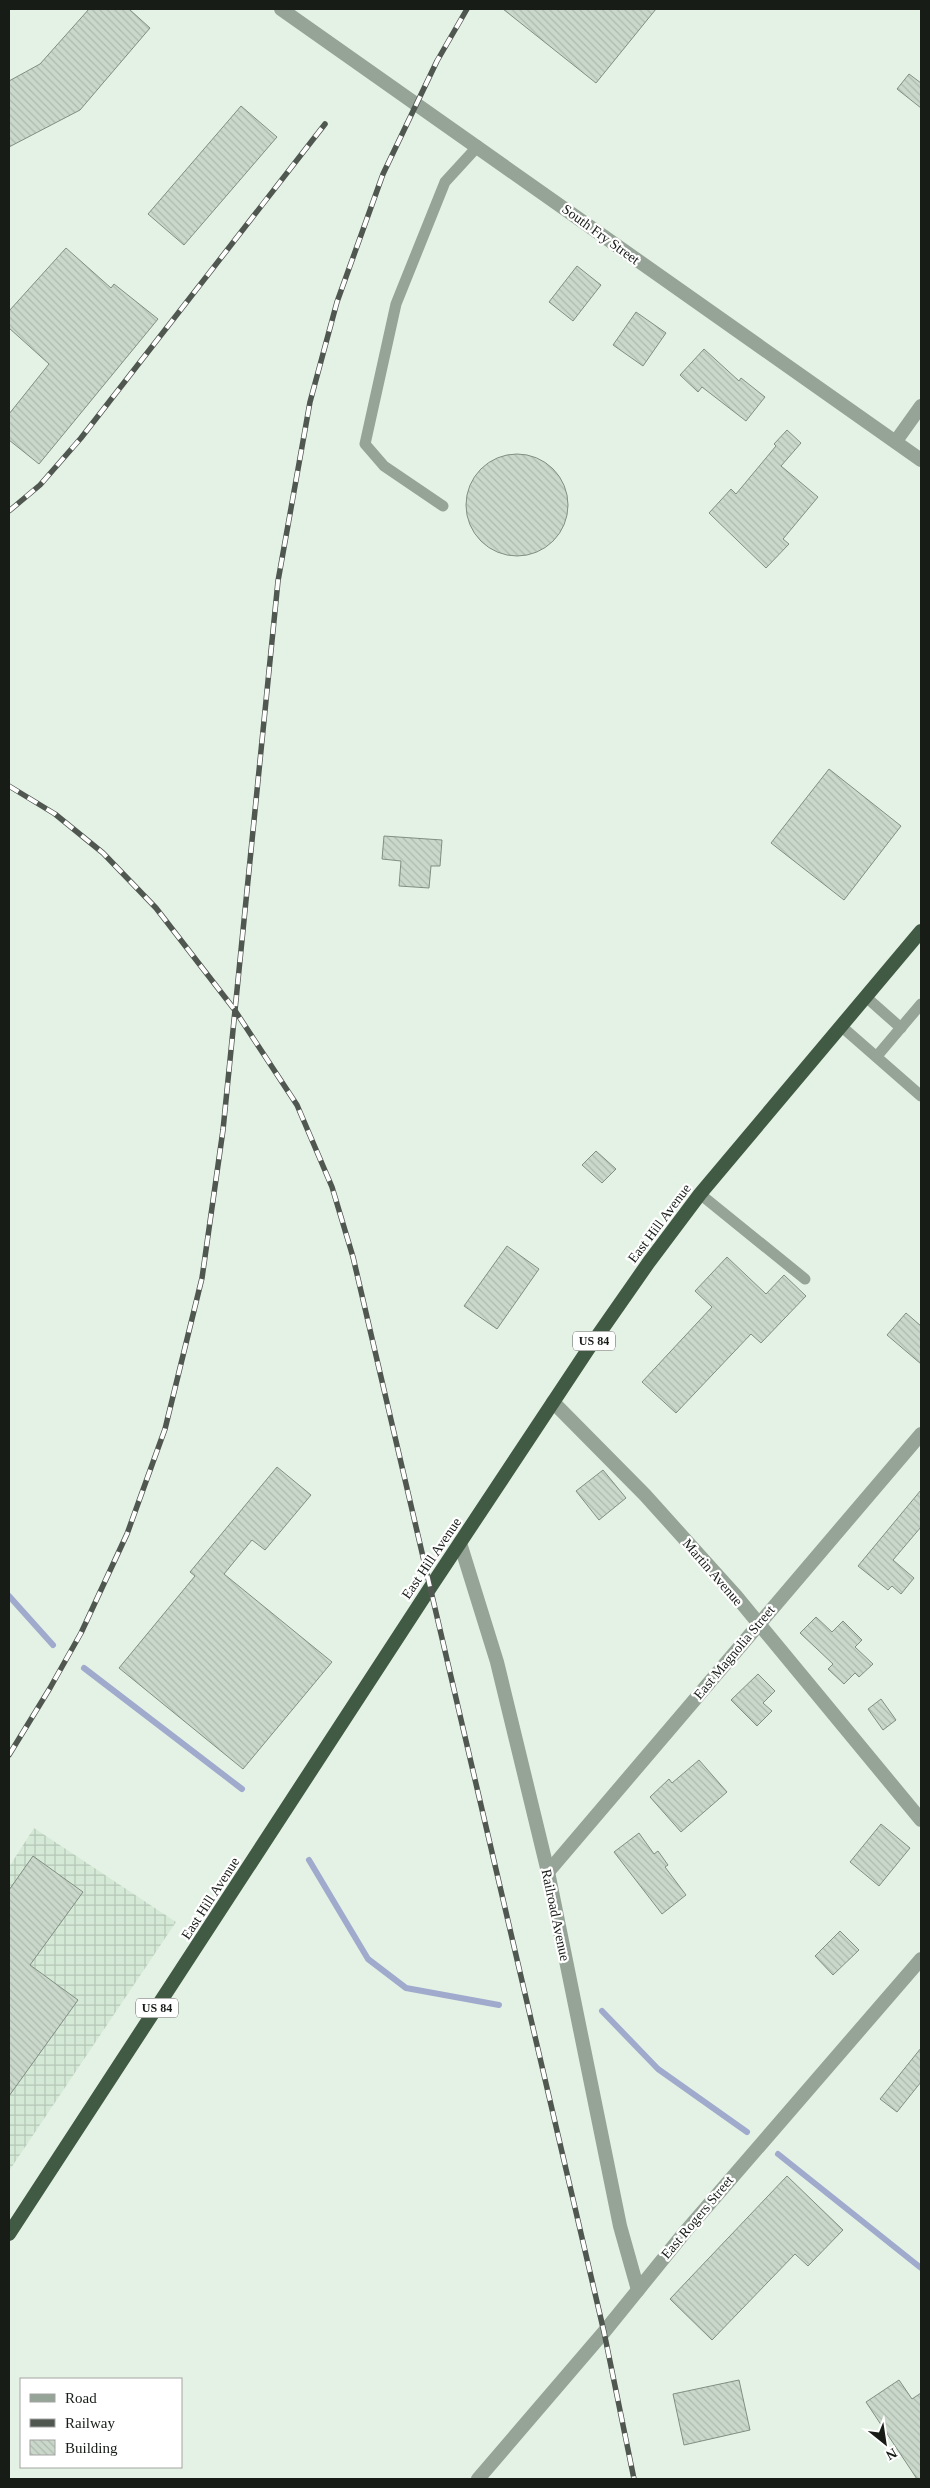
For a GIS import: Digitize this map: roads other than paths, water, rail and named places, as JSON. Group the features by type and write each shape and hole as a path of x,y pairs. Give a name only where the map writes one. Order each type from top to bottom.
{"highway":[{"name":"East Hill Avenue","path":"9,2234 460,1543 553,1402 644,1270 700,1194 921,931"}],"street":[{"name":"South Fry Street","path":"281,9 921,460"},
{"path":"896,441 921,406"},
{"name":"Martin Avenue","path":"553,1402 645,1495 736,1596 757,1624 921,1820"},
{"name":"East Magnolia Street","path":"548,1872 757,1624 921,1434"},
{"name":"Railroad Avenue","path":"460,1543 497,1662 548,1872 620,2226 638,2290"},
{"name":"East Rogers Street","path":"478,2479 685,2232 921,1959"}],"lane":[{"path":"443,506 384,466 365,444 396,304 445,182 478,146"},
{"path":"866,997 901,1028"},
{"path":"877,1056 921,1004"},
{"path":"841,1026 921,1096"},
{"path":"700,1194 805,1279"}],"waterway":[{"path":"9,1596 53,1645"},
{"path":"84,1668 242,1789"},
{"path":"309,1860 368,1959 406,1988 499,2005"},
{"path":"602,2011 658,2069 747,2132"},
{"path":"778,2154 921,2268"}],"railway":[{"path":"9,1755 81,1633 127,1534 165,1429 202,1278 223,1130 278,581 310,402 337,302 383,174 437,61 467,9"},
{"path":"9,511 40,485 81,438 325,124"},
{"path":"9,786 55,814 103,853 156,908 234,1009 297,1105 332,1187 353,1257 604,2332 634,2479"}]}
